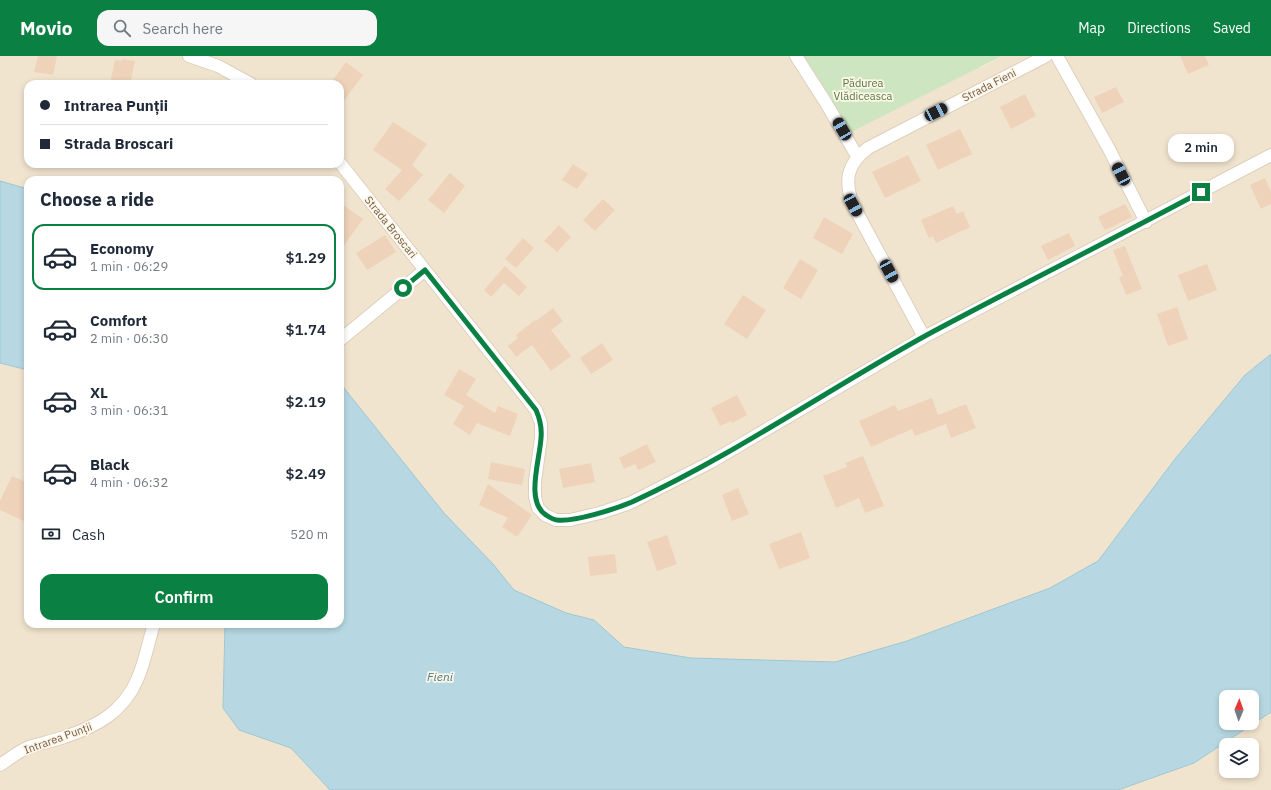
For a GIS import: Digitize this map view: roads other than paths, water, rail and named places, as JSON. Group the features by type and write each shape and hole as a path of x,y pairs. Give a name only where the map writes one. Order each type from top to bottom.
{"street":[{"path":"188,56 218,66 244,80"},
{"path":"796,56 857,156 852,165 849,176 849,194 853,205 924,337"},
{"name":"Strada Fieni","path":"857,156 868,148 1046,56"},
{"path":"1057,56 1109,149 1146,222"},
{"name":"Strada Broscari","path":"343,168 536,410 541,423 541,438 535,481 535,497 538,508 545,515 556,520 570,520 600,513 630,503 711,462 924,337 1146,222 1271,155"},
{"path":"344,337 425,270"},
{"name":"Intrarea Punții","path":"0,765 28,748 94,726 109,716 121,704 137,680 153,628"}],"water":[{"path":"0,181 24,188 24,369 0,363"},
{"name":"Fieni","path":"1271,354 1271,712 1259,720 1259,690 1219,690 1219,730 1244,730 1232,738 1219,738 1219,746 1194,763 1118,790 330,790 291,748 239,730 223,708 225,628 344,628 344,388 444,513 493,564 514,590 566,613 594,620 624,647 691,658 835,662 907,641 1050,588 1098,561 1175,459 1245,375"}],"park label":[{"name":"Pădurea Vlădiceasca","path":"863,89"}]}
